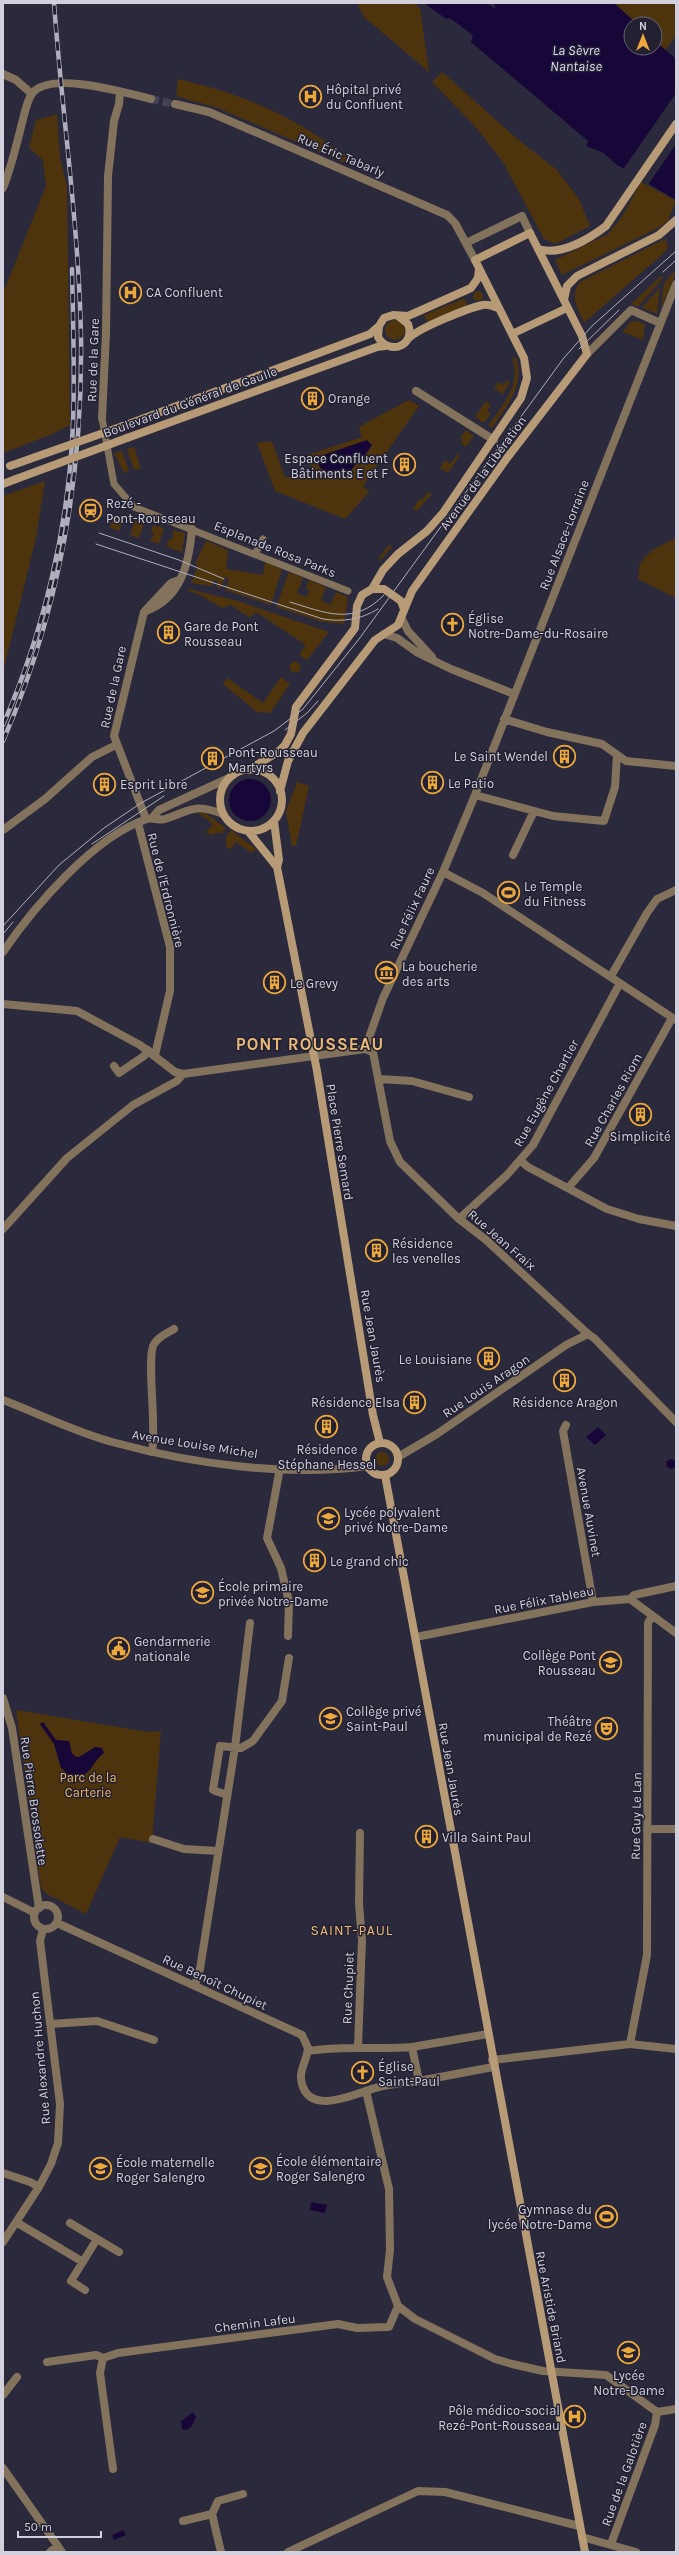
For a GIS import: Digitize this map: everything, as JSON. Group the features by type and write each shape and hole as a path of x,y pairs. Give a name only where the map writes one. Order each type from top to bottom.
{"main road":[{"path":"538,249 557,251 598,233 614,217 676,124"},
{"path":"565,304 567,286 577,276 659,235 676,220"},
{"path":"475,260 530,233 584,342 587,354"},
{"name":"Avenue de la Libération","path":"249,770 279,751 285,745 291,734 296,707 351,634 356,625 360,599 365,592 372,589 383,570 398,554 436,522 518,404 526,383 527,367 475,260"},
{"path":"479,269 478,278 471,288 408,316 384,318 379,326 378,337 385,346 396,348 406,343 409,338 426,328 479,306 489,305 498,308"},
{"path":"512,334 565,304"},
{"path":"398,316 408,324 409,338"},
{"name":"Boulevard du Général de Gaulle","path":"7,467 370,334 379,326"},
{"name":"Boulevard du Général de Gaulle","path":"3,484 377,346 385,346"},
{"name":"Avenue de la Libération","path":"402,619 404,609 412,591 507,458 587,354"},
{"path":"372,589 388,590 401,601 404,609"},
{"path":"248,831 262,829 274,821 280,810 280,790 288,761 303,733 375,640 395,629 402,619"},
{"path":"278,867 248,831 231,824 223,814 220,795 229,778 238,772 249,770 266,773 280,790"},
{"name":"Place Pierre Semard","path":"274,821 279,860 278,867 313,1056 342,1233"},
{"name":"Rue Jean Jaurès","path":"342,1233 380,1444"},
{"path":"380,1444 392,1447 398,1457 394,1470 385,1475 373,1473 368,1466 367,1453 371,1448 380,1444"},
{"name":"Rue Jean Jaurès","path":"385,1475 416,1637 493,2063"},
{"name":"Rue Aristide Briand","path":"493,2063 585,2552"}],"street":[{"path":"3,74 16,80 32,94"},
{"path":"3,188 32,94 49,84 77,84 151,99"},
{"name":"Rue de la Gare","path":"116,745 114,736 144,612 162,605 179,580 190,558 192,529 134,507 114,484 102,418 106,333 108,176 114,121 120,92"},
{"name":"Rue Éric Tabarly","path":"175,104 209,112 447,215 455,223 475,260"},
{"path":"466,242 522,216 530,233"},
{"name":"Rue Alsace-Lorraine","path":"475,795 676,284"},
{"name":"Avenue de la Libération","path":"587,354 631,310 660,323"},
{"path":"416,391 494,440"},
{"name":"Esplanade Rosa Parks","path":"192,529 348,591"},
{"path":"255,554 262,539"},
{"path":"402,619 408,631 435,660"},
{"path":"384,634 397,638 418,653 451,669 514,694"},
{"path":"504,719 547,732 602,744 626,761 676,766"},
{"path":"3,830 45,799 92,757 116,745 149,819"},
{"path":"475,795 566,818 604,821 614,787 615,754"},
{"path":"3,952 60,882 77,865 107,842 138,823 149,819 159,810 229,778"},
{"name":"Rue Félix Faure","path":"365,1049 383,998 443,872 475,795"},
{"path":"149,819 163,820 185,809 196,808 223,814"},
{"path":"512,855 534,811"},
{"name":"Rue de l'Erdronnière","path":"138,823 170,947 170,991 155,1055"},
{"path":"443,872 482,893 611,976 674,1019"},
{"path":"611,976 647,913 657,899 676,890"},
{"name":"Rue Eugène Chartier","path":"459,1219 521,1161 533,1145 620,982"},
{"path":"3,1004 77,1011 148,1050 175,1072 184,1074 365,1049"},
{"name":"Rue Charles Riom","path":"568,1188 594,1158 674,1019"},
{"name":"Rue Jean Fraix","path":"365,1049 373,1052 390,1141 396,1155 459,1219 485,1239 594,1338 676,1422"},
{"path":"114,1066 119,1073 144,1056 148,1050"},
{"path":"3,1228 67,1158 133,1105 177,1081 184,1074"},
{"path":"379,1079 412,1081 469,1097"},
{"path":"521,1161 608,1209 639,1219 676,1226"},
{"path":"152,1452 154,1433 151,1352 160,1337 174,1329"},
{"name":"Rue Louis Aragon","path":"398,1457 437,1434 566,1345 588,1334"},
{"name":"Avenue Louise Michel","path":"3,1400 105,1440 152,1452 213,1462 280,1468 326,1470 368,1466"},
{"name":"Avenue Auvinet","path":"566,1425 563,1431 593,1602"},
{"path":"280,1468 267,1538 281,1568 289,1602 288,1636"},
{"name":"Rue Félix Tableau","path":"416,1637 593,1602 630,1599 634,1595 676,1586"},
{"path":"630,1599 676,1633"},
{"name":"Rue Guy Le Lan","path":"630,2044 647,1955 649,1718 647,1654 648,1623 652,1616"},
{"path":"195,1985 200,1969 235,1747 250,1623"},
{"path":"227,1795 213,1790 220,1746 247,1747 253,1741 282,1701 289,1658"},
{"name":"Rue Pierre Brossolette","path":"3,1698 12,1728 37,1910"},
{"path":"647,1828 676,1829"},
{"name":"Rue Chupiet","path":"358,2047 362,1940 359,1904 360,1833"},
{"path":"153,1839 184,1849 218,1851"},
{"path":"3,1897 37,1910 48,1905 57,1913 57,1923 48,1929 43,1929 34,1921 37,1910"},
{"name":"Rue Benoît Chupiet","path":"57,1923 298,2033 307,2042 308,2051"},
{"name":"Rue Alexandre Huchon","path":"3,2242 39,2187 51,2164 58,2143 60,2124 40,1941 43,1929"},
{"path":"50,2024 97,2022 154,2040"},
{"path":"488,2034 412,2047 358,2047 308,2051 301,2076 305,2090 313,2097 333,2100 378,2087 419,2080 493,2063 630,2044 676,2049"},
{"path":"412,2047 419,2080"},
{"path":"366,2091 389,2189 390,2250 387,2277 398,2306 415,2318 495,2359 532,2369 606,2374 657,2412 676,2409"},
{"path":"3,2173 39,2187"},
{"path":"16,2222 83,2262"},
{"path":"70,2223 119,2252"},
{"path":"85,2290 71,2281 97,2239"},
{"name":"Chemin Lafeu","path":"47,2362 96,2355 103,2358 118,2353 338,2324 357,2328 389,2327 398,2306"},
{"path":"103,2358 100,2373 114,2469"},
{"path":"3,2395 17,2376"},
{"name":"Rue de la Galotière","path":"611,2544 655,2425 657,2412"},
{"path":"3,2468 60,2549 50,2552"},
{"path":"288,2552 418,2491 445,2492 579,2526"},
{"path":"221,2552 212,2514 218,2501 243,2494"},
{"path":"183,2521 212,2514"},
{"path":"582,2537 636,2552"}],"green space":[{"path":"357,3 414,3 420,8 429,72 364,17"},
{"path":"614,3 676,3 676,36 665,50 663,48 663,16 628,16"},
{"path":"442,72 515,137 557,170 579,199 590,226 555,244 544,239 503,162 474,125 432,82"},
{"path":"178,79 226,92 269,109 310,131 351,160 348,164 218,108 176,96"},
{"path":"57,114 60,158 67,186 70,425 50,435 3,453 3,293 46,186 43,160 29,148 36,120"},
{"path":"641,182 676,201 668,221 658,228 562,275 555,260 608,234 622,217"},
{"path":"665,239 668,245 666,251 584,323 577,307 575,297 575,292 580,282"},
{"path":"676,270 676,272 661,310 664,283"},
{"path":"661,276 663,278 638,307 631,304"},
{"path":"660,287 657,314 642,308"},
{"path":"476,291 480,291 482,292 482,300 476,301 473,298 473,294"},
{"path":"465,298 467,305 427,322 424,315"},
{"path":"395,320 402,323 405,330 402,337 395,340 388,337 385,330 388,323"},
{"path":"635,321 645,324 643,340 623,332 630,322"},
{"path":"516,357 518,377 513,395 492,428 488,426 504,403 512,386 514,368 512,359"},
{"path":"506,380 510,382 503,394 494,389 498,382 504,385"},
{"path":"409,400 419,406 363,486 369,492 345,519 275,491 257,443 272,441 285,478 312,469 307,455 362,437 359,427"},
{"path":"486,401 491,405 487,411 491,413 484,423 475,417"},
{"path":"466,430 474,436 466,447 461,443 463,440 460,438"},
{"path":"134,447 141,468 134,470 127,449"},
{"path":"122,451 129,471 124,473 114,453"},
{"path":"458,454 460,456 448,473 440,468 445,460 450,464"},
{"path":"45,481 36,538 3,672 3,496"},
{"path":"428,492 432,494 417,511 413,509 419,499 422,500"},
{"path":"114,515 124,518 119,531 110,528"},
{"path":"135,520 144,523 139,538 130,535"},
{"path":"153,525 164,528 159,544 150,541 154,534 151,532"},
{"path":"173,530 185,533 182,552 167,547 169,539 173,539"},
{"path":"676,538 676,598 638,579 640,563 652,550"},
{"path":"206,541 228,550 226,569 263,575 265,562 282,569 271,605 225,590 229,579 225,577 221,588 216,587 218,582 214,580 212,586 191,583 198,566 195,563"},
{"path":"390,544 392,547 380,561 379,557"},
{"path":"289,572 303,578 297,593 306,597 309,591 306,588 309,580 326,587 321,600 330,605 336,592 348,597 344,624 323,622 276,607"},
{"path":"189,589 238,601 329,632 307,660 299,655 306,645 256,612 250,618 231,605 222,608 198,594 187,591"},
{"path":"293,662 297,662 299,663 299,671 293,672 290,669 290,665"},
{"path":"281,677 290,684 270,713 257,712 223,684 227,678 263,703"},
{"path":"297,782 309,786 296,846 292,846 286,812"},
{"path":"197,812 204,812 226,828 222,833 211,835 206,832 213,824"},
{"path":"231,830 256,849 252,853 236,842 230,850 226,847 226,837"},
{"path":"382,1452 387,1454 389,1459 387,1464 382,1466 377,1464 375,1459 377,1454"},
{"name":"Parc de la Carterie","path":"16,1710 148,1732 161,1731 152,1843 120,1837 86,1914 47,1894 41,1888"}],"water":[{"name":"La Sèvre Nantaise","path":"424,3 486,3 496,9 494,3 614,3 628,16 623,16 623,56 663,56 663,48 676,59 676,200 617,165 602,152 586,146 588,141 471,42 473,36 470,33 450,18 446,19"},
{"path":"367,440 372,445 349,473 336,475 320,468 317,457"},
{"path":"250,779 265,785 271,800 265,815 250,821 235,815 229,800 235,785"},
{"path":"598,1427 606,1435 595,1445 586,1437"},
{"path":"669,1459 673,1459 675,1460 675,1468 669,1469 666,1466 666,1462"},
{"path":"43,1722 56,1740 69,1741 72,1753 74,1755 79,1757 95,1747 102,1748 104,1753 100,1756 91,1769 83,1775 72,1777 61,1768 54,1744 40,1724"},
{"path":"311,2202 327,2205 325,2213 310,2210"},
{"path":"193,2412 196,2417 191,2427 186,2430 182,2429 181,2421"},
{"path":"123,2530 126,2535 114,2540 112,2535"}],"pier":[{"path":"676,93 676,144 648,185 622,171"}],"tunnel":[{"path":"151,99 175,104"}],"tram line":[{"path":"3,926 59,865 104,828 141,803 274,731 303,709 359,639 563,359 592,326 676,251"},
{"path":"663,272 676,260"},
{"path":"579,349 619,310"},
{"path":"99,533 179,560 224,579"},
{"path":"96,544 323,619 344,620 358,618 378,609"},
{"path":"290,602 328,613 351,614 362,611 373,605 384,595"},
{"path":"285,730 307,713 318,701"},
{"path":"92,844 164,796"},
{"path":"3,934 13,922"}],"railway":[{"path":"3,741 23,692 53,594 64,544 78,441 81,390 80,295 74,212 54,3"},
{"path":"3,725 31,653 42,615 60,539 66,500 71,462 74,404 72,269"}],"place":[{"name":"Hôpital privé du Confluent","path":"310,96"},
{"name":"CA Confluent","path":"131,292"},
{"name":"Orange","path":"312,398"},
{"name":"Espace Confluent Bâtiments E et F","path":"404,465"},
{"name":"Rezé - Pont-Rousseau","path":"91,510"},
{"name":"Église Notre-Dame-du-Rosaire","path":"453,625"},
{"name":"Gare de Pont Rousseau","path":"168,633"},
{"name":"Le Saint Wendel","path":"564,756"},
{"name":"Pont-Rousseau Martyrs","path":"213,759"},
{"name":"Le Patio","path":"432,783"},
{"name":"Esprit Libre","path":"104,784"},
{"name":"Le Temple du Fitness","path":"509,893"},
{"name":"La boucherie des arts","path":"386,973"},
{"name":"Le Grevy","path":"275,983"},
{"name":"Simplicité","path":"640,1114"},
{"name":"Résidence les venelles","path":"376,1250"},
{"name":"Le Louisiane","path":"488,1359"},
{"name":"Résidence Aragon","path":"565,1380"},
{"name":"Résidence Elsa","path":"415,1402"},
{"name":"Résidence Stéphane Hessel","path":"327,1427"},
{"name":"Lycée polyvalent privé Notre-Dame","path":"328,1519"},
{"name":"Le grand chic","path":"315,1561"},
{"name":"École primaire privée Notre-Dame","path":"202,1593"},
{"name":"Gendarmerie nationale","path":"119,1648"},
{"name":"Collège Pont Rousseau","path":"611,1662"},
{"name":"Collège privé Saint-Paul","path":"331,1718"},
{"name":"Théâtre municipal de Rezé","path":"607,1728"},
{"name":"Villa Saint Paul","path":"426,1837"},
{"name":"Église Saint-Paul","path":"363,2073"},
{"name":"École élémentaire Roger Salengro","path":"260,2168"},
{"name":"École maternelle Roger Salengro","path":"100,2169"},
{"name":"Gymnase du lycée Notre-Dame","path":"607,2216"},
{"name":"Lycée Notre-Dame","path":"629,2353"},
{"name":"Pôle médico-social Rezé-Pont-Rousseau","path":"575,2417"}],"district":[{"name":"PONT ROUSSEAU","path":"310,1044"},
{"name":"SAINT-PAUL","path":"352,1930"}]}
